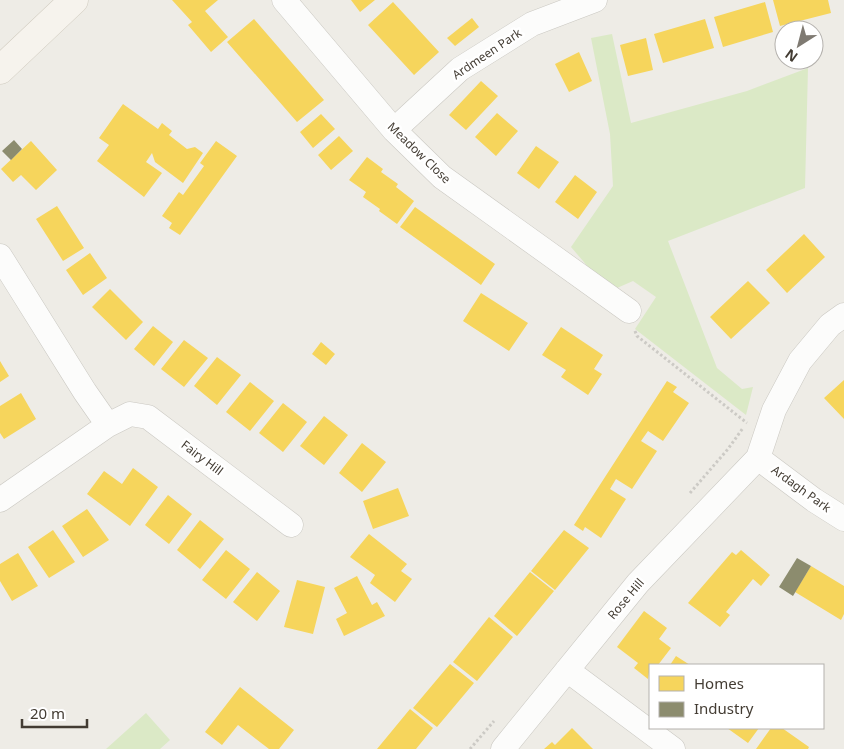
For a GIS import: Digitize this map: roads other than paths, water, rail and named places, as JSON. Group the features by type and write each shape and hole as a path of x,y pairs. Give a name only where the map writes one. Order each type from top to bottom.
{"main road":[{"path":"0,70 74,0"}],"street":[{"name":"Meadow Close","path":"284,0 394,130 442,177 629,311"},
{"name":"Ardmeen Park","path":"394,130 460,69 532,24 594,0"},
{"path":"0,256 84,392 108,425"},
{"path":"762,448 774,410 800,361 830,325 844,315"},
{"name":"Fairy Hill","path":"0,500 108,425 130,414 148,417 291,525"},
{"name":"Ardagh Park","path":"762,448 814,500 844,519"},
{"name":"Rose Hill","path":"503,749 638,583 762,448"},
{"path":"567,670 673,749"}]}
